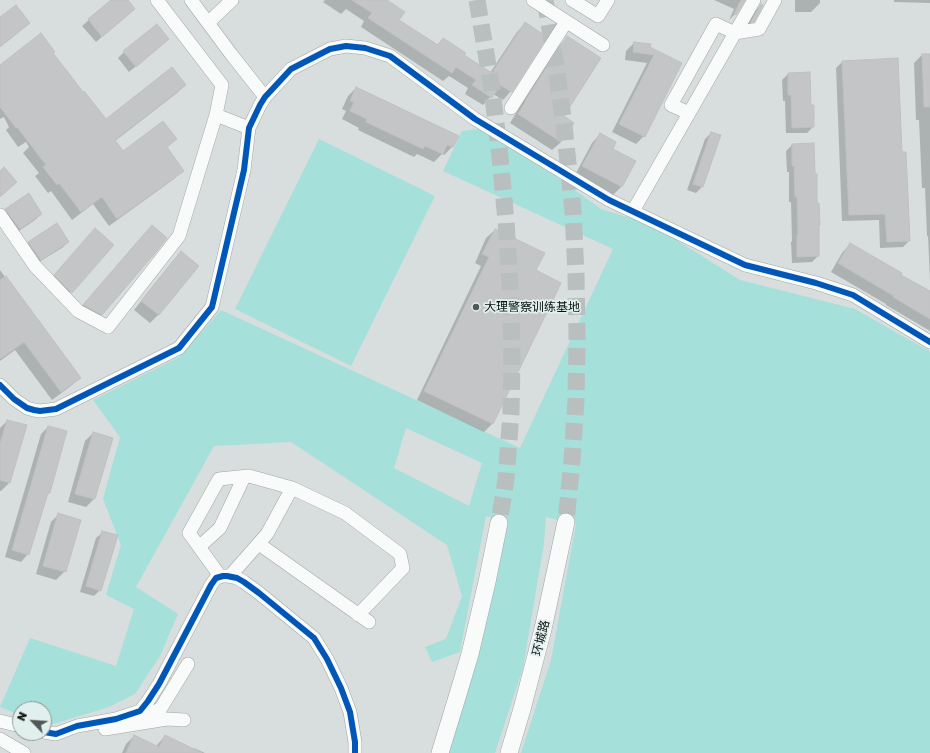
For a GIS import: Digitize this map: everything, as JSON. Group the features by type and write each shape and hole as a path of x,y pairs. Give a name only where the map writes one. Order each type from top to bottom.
{"main road":[{"name":"环城路","path":"508,753 542,636 566,522"},
{"path":"440,753 470,654 486,588 499,523"}],"street":[{"path":"0,214 35,266 78,311 108,327 179,236 216,115 222,85 157,0"},
{"path":"191,0 230,54 265,97"},
{"path":"208,24 232,0"},
{"path":"533,0 603,46"},
{"path":"572,0 598,16 608,0"},
{"path":"633,211 754,0"},
{"path":"689,113 671,105 716,24 735,33 759,29 775,0"},
{"path":"511,108 566,22"},
{"path":"0,385 21,405 27,408 40,411 56,410 179,348 212,307 244,170 249,128 260,105 265,97 291,69 330,50 346,46 365,48 390,56 475,119 609,200 745,265 816,283 853,295 930,342"},
{"path":"216,115 249,128"},
{"path":"225,576 199,547 189,533 219,479 249,476 292,488 345,513 400,554 404,568 364,619 259,544"},
{"path":"199,547 220,528 244,477"},
{"path":"225,576 259,544 267,534 292,488"},
{"path":"52,732 116,719 140,711 148,702 159,684 211,585 216,578 225,576 237,578 259,592 314,638 327,658 350,712 355,742 355,753"},
{"path":"133,725 161,708 188,664"},
{"path":"52,733 79,734 167,719 184,720"},
{"path":"0,721 12,724"},
{"path":"0,740 24,753"}],"shaded area":[{"path":"478,129 554,175 601,209 640,221 675,239 740,280 855,309 930,351 930,753 521,753 551,660 576,524 546,517 544,544 523,668 495,753 443,753 506,522 486,516 460,652 432,662 425,647 446,639 462,596 447,545 291,442 214,446 136,587 178,614 160,656 135,694 109,707 52,724 52,701 12,701 12,712 0,707 30,638 116,666 134,609 106,595 121,545 103,499 120,437 93,400 179,357 221,310 520,448 613,249 443,171 462,131","holes":["406,428 482,463 469,506 394,468"]},
{"path":"319,139 435,196 351,366 235,309"}],"building":[{"path":"111,0 128,0 135,9 102,37 88,19"},
{"path":"352,0 387,0 405,12 399,20 438,45 443,38 466,53 464,55 492,73 525,22 547,37 512,92 500,85 492,98 472,85 476,80 456,67 452,73 368,18 372,13"},
{"path":"741,0 745,0 736,15 734,14"},
{"path":"761,4 763,5 754,22 751,22"},
{"path":"16,5 30,23 0,47 0,17"},
{"path":"157,24 169,39 136,67 123,51"},
{"path":"41,33 55,52 53,53 106,119 172,67 186,85 115,140 123,151 163,121 177,139 167,147 184,171 117,219 102,197 81,212 59,183 57,185 43,167 46,165 0,107 0,65"},
{"path":"567,36 601,58 564,116 574,123 561,142 518,114"},
{"path":"634,42 651,44 650,47 682,63 645,137 619,124 654,55 633,52"},
{"path":"922,54 930,54 930,107 924,107"},
{"path":"898,58 902,152 906,152 910,241 887,242 885,214 849,215 842,61"},
{"path":"810,72 811,105 814,105 814,127 792,128 791,95 788,95 788,73"},
{"path":"356,87 459,136 453,147 447,145 443,154 425,146 423,149 366,122 367,119 350,111 354,102 350,101"},
{"path":"711,132 721,135 703,187 693,184"},
{"path":"600,133 616,142 613,149 636,161 622,187 582,166"},
{"path":"814,143 815,174 817,174 817,203 819,203 820,225 819,256 797,257 797,197 795,197 794,166 792,166 792,144"},
{"path":"4,167 17,182 0,197 0,171"},
{"path":"29,193 42,214 20,229 5,209"},
{"path":"57,223 69,242 41,260 28,242"},
{"path":"152,225 167,238 102,315 83,305"},
{"path":"95,228 114,245 72,293 54,275"},
{"path":"495,229 545,253 536,270 561,283 493,424 424,391 489,257 482,254"},
{"path":"850,243 902,273 901,275 930,291 930,319 838,263"},
{"path":"181,251 199,266 159,315 141,301"},
{"path":"6,276 81,378 61,392 24,342 0,359 0,280"},
{"path":"7,420 27,425 10,483 0,480 0,444"},
{"path":"48,426 67,431 50,493 48,493 29,555 12,550"},
{"path":"93,432 113,438 95,499 75,494"},
{"path":"58,513 81,520 66,572 43,566"},
{"path":"102,531 118,535 101,591 86,586"},
{"path":"134,735 159,747 165,735 202,753 126,753"}],"tunnel":[{"path":"477,0 492,89 500,157 511,303 511,413 506,479 499,523"},
{"path":"545,0 564,125 573,211 576,274 576,400 566,522"}],"cycle path":[{"path":"0,385 14,399 27,408 40,411 56,409 179,348 212,307 244,170 249,128 260,105 265,97 291,69 330,49 346,46 365,48 390,56 475,119 609,200 745,265 816,283 853,295 930,342"},
{"path":"52,733 56,734 77,726 116,719 140,711 159,684 211,585 216,578 227,576 237,578 244,582 314,638 327,659 341,688 350,712 355,742 355,753"}],"place":[{"name":"大理警察训练基地","path":"476,307"}]}
